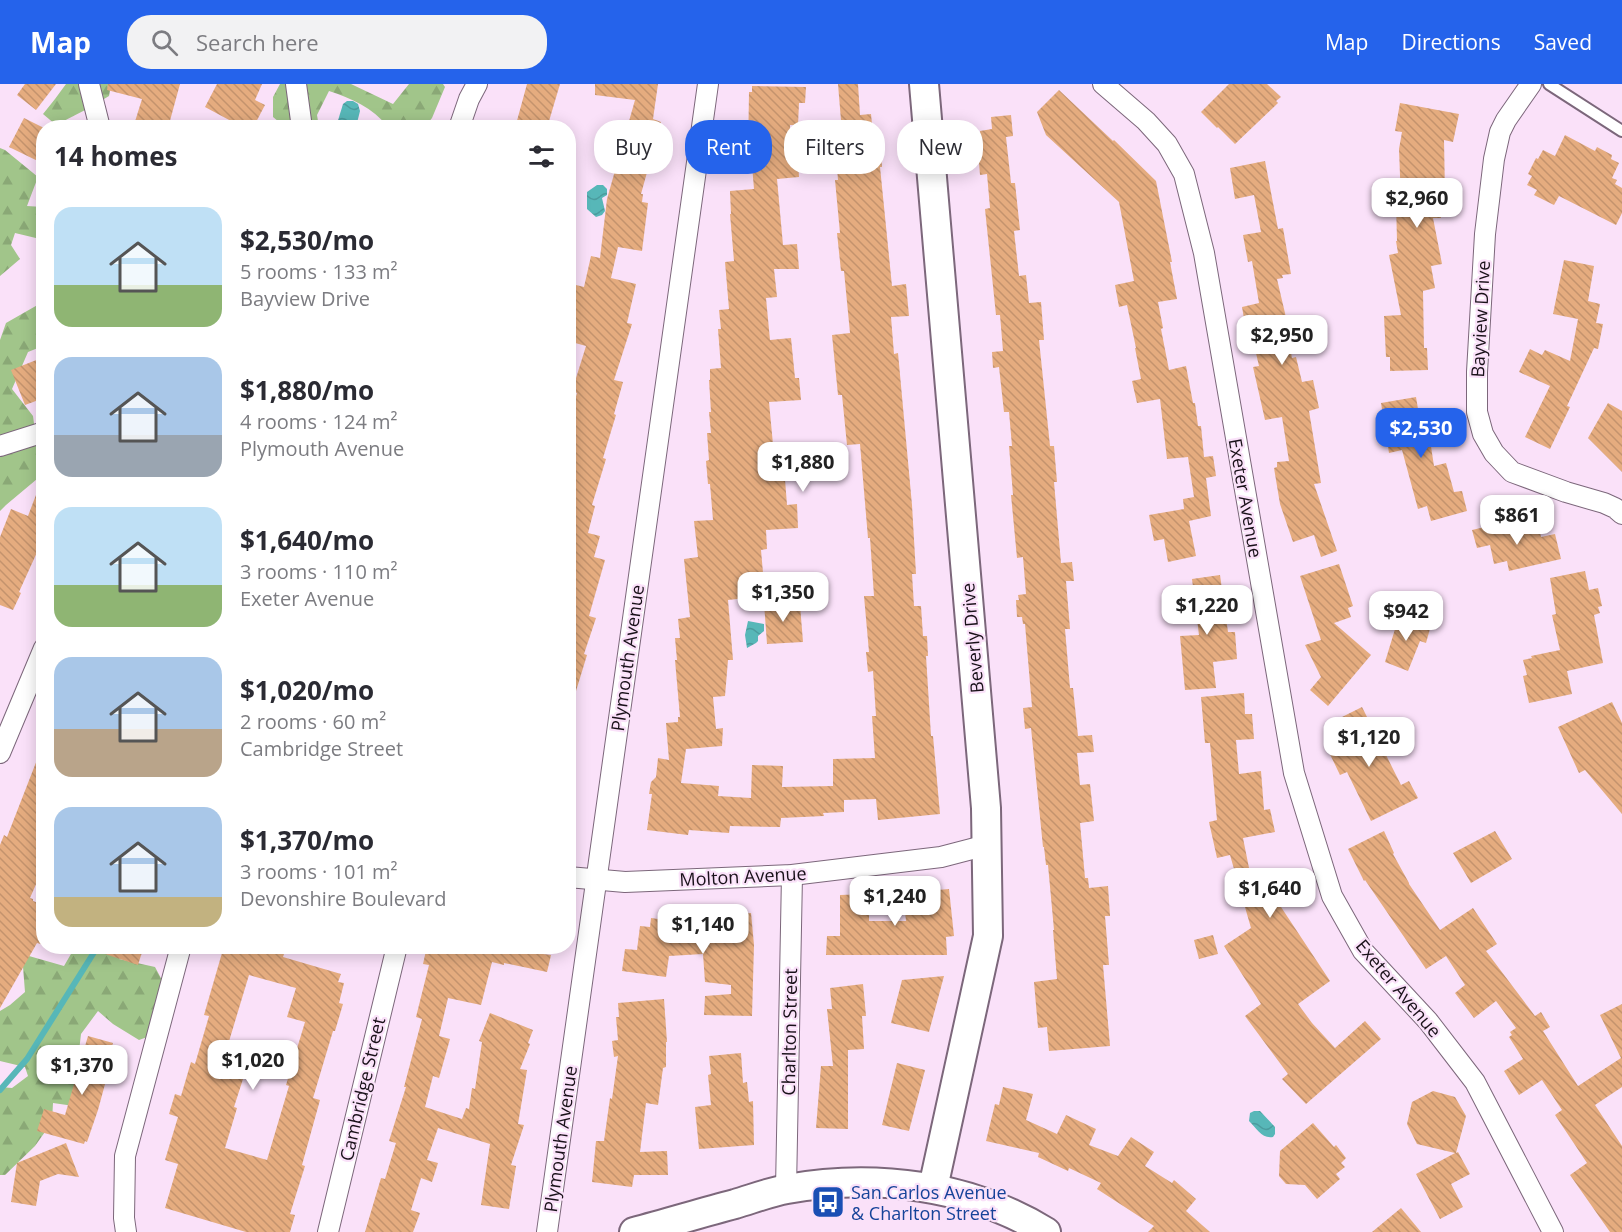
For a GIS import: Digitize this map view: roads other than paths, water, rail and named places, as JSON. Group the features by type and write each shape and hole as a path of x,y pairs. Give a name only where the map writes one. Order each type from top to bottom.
{"street":[{"path":"89,84 98,120"},
{"path":"296,84 301,120"},
{"path":"462,120 477,84"},
{"name":"Plymouth Avenue","path":"547,1232 708,84"},
{"name":"Beverly Drive","path":"924,84 986,808 988,936 933,1188"},
{"name":"Exeter Avenue","path":"1103,84 1146,121 1167,144 1184,174 1204,253 1294,773 1332,896 1363,951 1428,1021 1475,1082 1553,1232"},
{"name":"Bayview Drive","path":"1531,84 1500,132 1494,159 1485,234 1477,412 1483,434 1494,453 1512,472 1604,503 1622,514"},
{"path":"0,446 36,435"},
{"path":"0,753 36,667"},
{"name":"Molton Avenue","path":"576,878 626,882 792,875 941,857 987,845"},
{"name":"Charlton Street","path":"786,1189 792,875"},
{"path":"126,1232 124,1218 125,1156 180,954"},
{"name":"Cambridge Street","path":"328,1232 395,954"},
{"path":"634,1232 786,1189 830,1183 879,1182 933,1188 981,1201 1046,1232"}],"lane":[{"path":"1549,84 1622,131"}],"water":[{"path":"353,101 358,104 360,111 358,120 338,120 343,104"},
{"path":"597,185 603,185 607,189 607,195 602,198 605,211 596,217 587,209 587,192"},
{"path":"748,621 764,624 764,631 758,636 756,643 747,648 745,635"},
{"path":"1260,1111 1275,1127 1273,1137 1263,1135 1249,1121 1250,1113"}],"waterway":[{"path":"0,1090 27,1059 93,954"}],"place":[{"name":"San Carlos Avenue & Charlton Street","path":"828,1202"}]}
